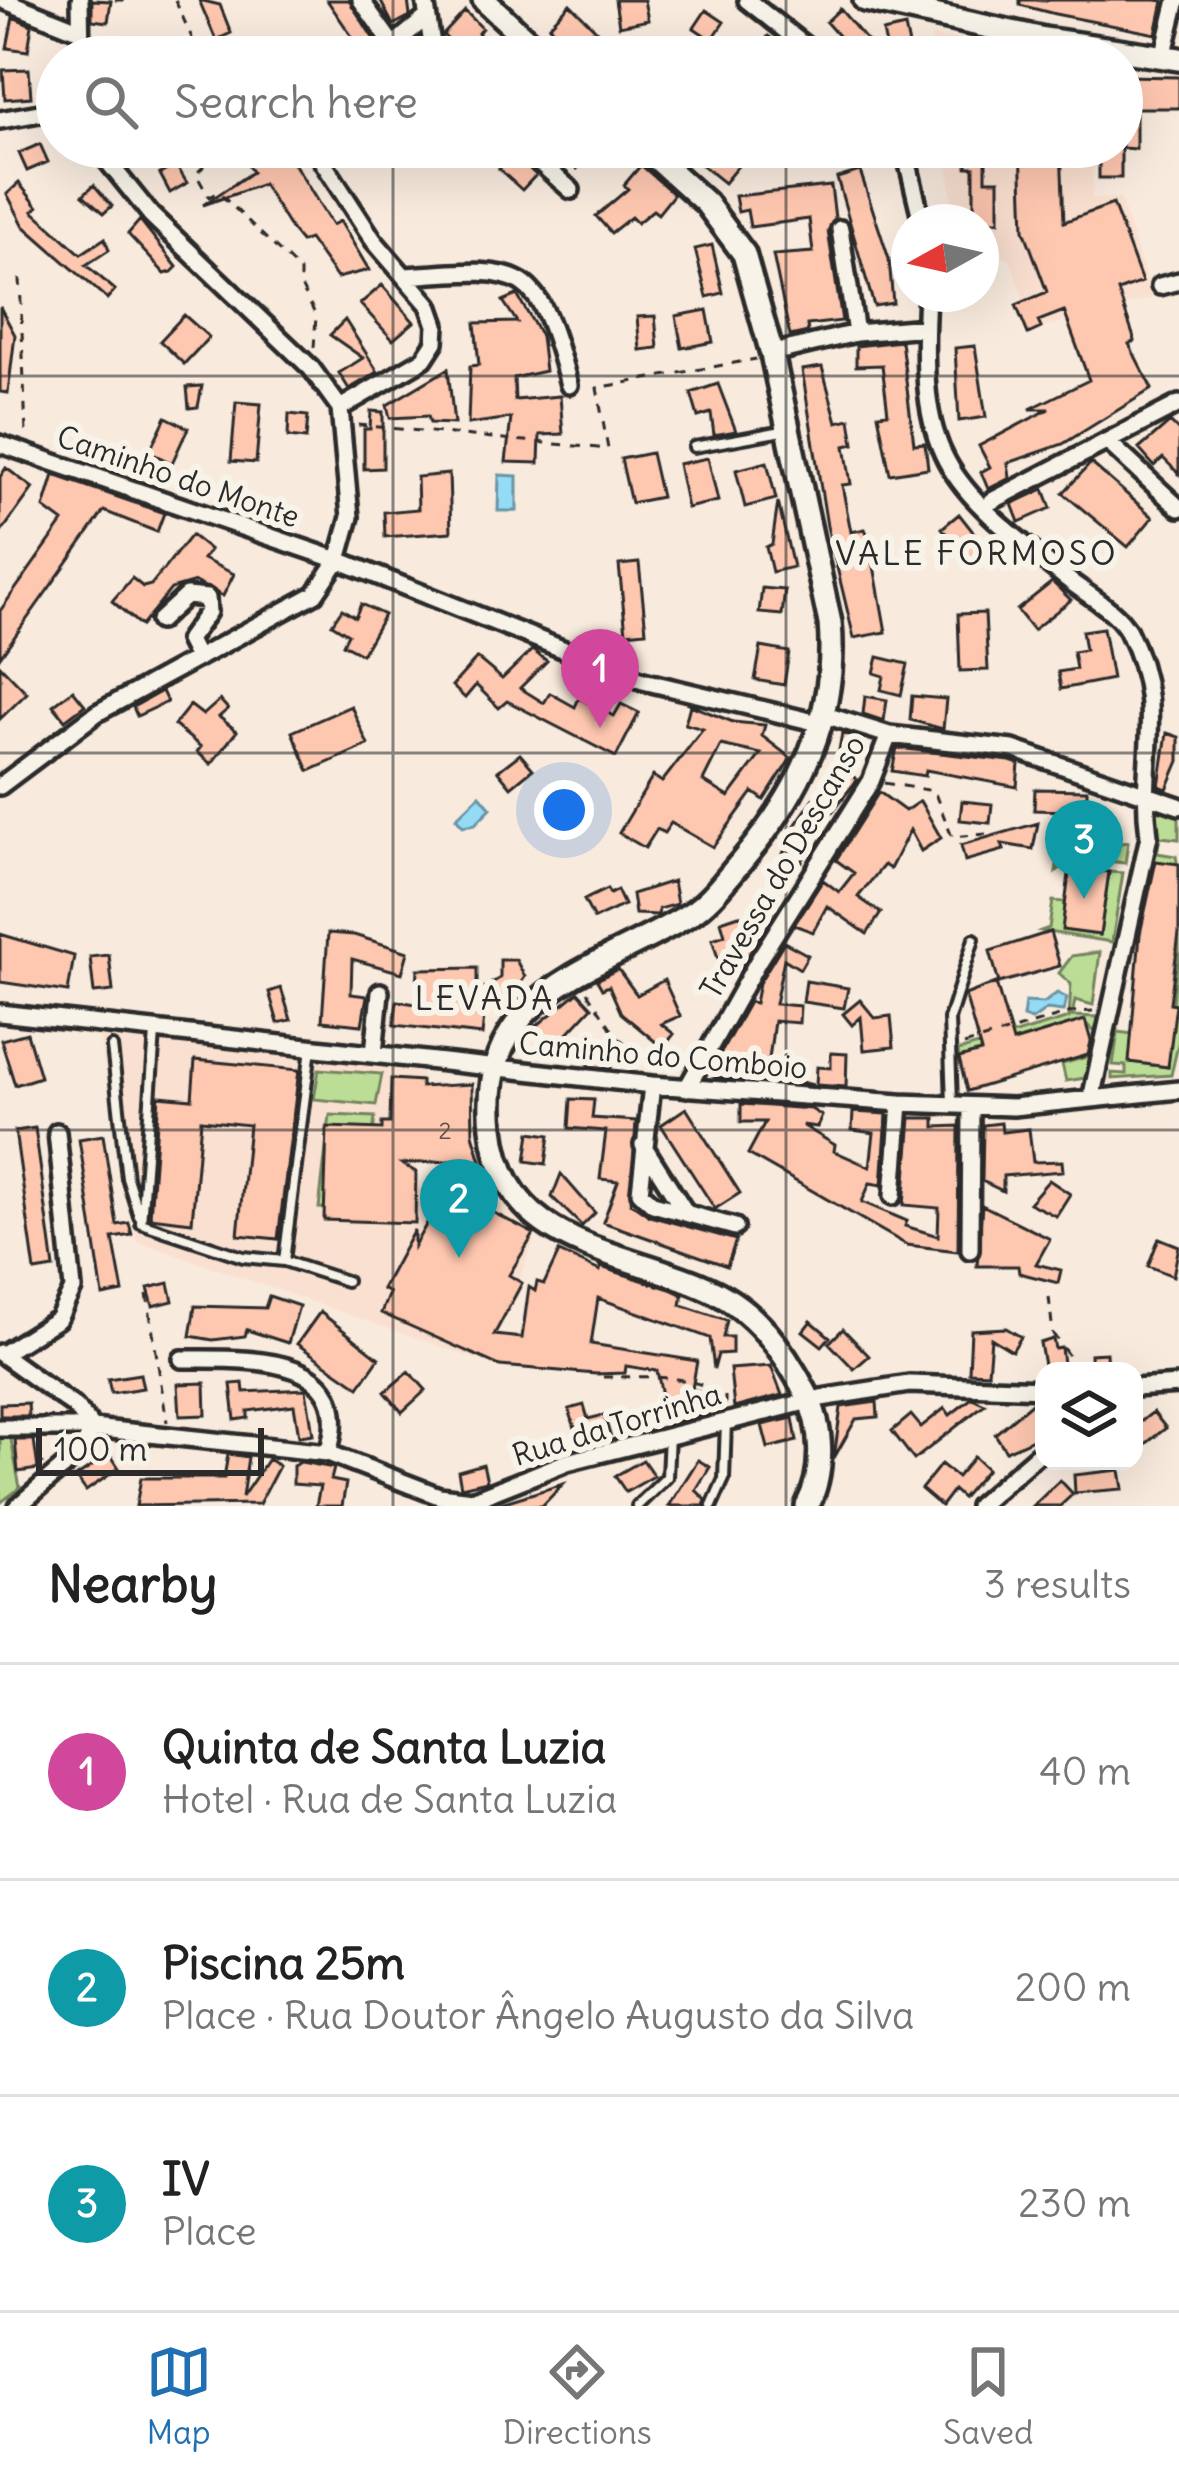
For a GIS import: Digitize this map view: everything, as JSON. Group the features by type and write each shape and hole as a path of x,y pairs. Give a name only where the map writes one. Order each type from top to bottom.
{"street":[{"path":"3,0 78,30"},
{"path":"79,36 80,0"},
{"path":"361,0 387,36"},
{"path":"484,0 523,36"},
{"path":"747,0 792,36"},
{"path":"865,0 926,7 1065,36"},
{"path":"1171,58 1177,0"},
{"path":"407,36 426,8"},
{"path":"0,120 36,114"},
{"path":"0,786 97,713 315,594 338,560 350,517 341,416 311,368 151,215 113,168"},
{"path":"327,168 374,242 429,304 434,343 424,359 341,416"},
{"path":"546,168 571,190"},
{"path":"667,168 706,203 744,254 789,430 830,623 832,655 824,719 795,789 710,899 541,992 497,1067 490,1110 502,1171 530,1211 582,1247 710,1289 772,1335 810,1400 819,1426 818,1473 807,1506"},
{"path":"909,168 918,204"},
{"path":"839,229 856,333"},
{"path":"407,276 490,269 524,282 556,334 569,385"},
{"path":"1160,286 1179,281"},
{"path":"926,312 928,405 954,481 996,523 1124,624 1153,711 1142,791 1149,836 1091,1099"},
{"path":"785,350 856,333 926,327"},
{"path":"992,501 1179,404"},
{"path":"1107,441 1179,508"},
{"name":"Caminho do Monte","path":"0,444 338,560 643,681 890,735 1013,749 1179,806"},
{"path":"159,621 186,596 207,598 208,611 188,640 197,658"},
{"name":"Travessa do Descanso","path":"686,1088 758,961 871,781 890,735"},
{"path":"374,1054 380,992"},
{"name":"Caminho do Comboio","path":"0,1013 652,1085 900,1103 971,1106 1179,1090"},
{"path":"652,1085 640,1183 645,1200 735,1227"},
{"path":"893,1196 900,1103"},
{"path":"970,1250 971,1106"},
{"path":"18,1506 81,1452 92,1427 75,1407 1,1353 58,1319 73,1289 57,1132"},
{"path":"643,1145 686,1213"},
{"path":"182,1359 245,1359 311,1376 335,1409 337,1423 328,1453"},
{"name":"Rua da Torrinha","path":"0,1428 92,1427 328,1453 439,1496 472,1500 567,1462 810,1400 910,1384 1035,1388"},
{"path":"1143,1387 1179,1385"},
{"path":"978,1506 1035,1457"}],"lane":[{"path":"694,447 789,430"},
{"path":"952,1105 949,1019 974,939"},
{"path":"139,1216 156,1030"},
{"path":"112,1047 128,1178 144,1226 243,1257 284,1261 346,1281"},
{"path":"284,1261 311,1047"},
{"path":"712,1506 724,1479 726,1419"},
{"path":"637,1506 667,1477 669,1433"}],"path":[{"path":"115,0 126,0"},
{"path":"176,0 191,36"},
{"path":"202,168 196,174 209,197 218,192 300,271 300,284 316,316 314,348 325,358 311,368"},
{"path":"20,278 26,454"},
{"path":"341,416 575,450 608,449 597,388 764,358"},
{"path":"871,781 934,791 952,837 986,834"},
{"path":"575,982 598,1004 617,1036 647,1060 652,1085"},
{"path":"956,1047 1072,1012 1102,1012"},
{"path":"147,1294 169,1434"},
{"path":"1049,1298 1053,1334 1073,1362"},
{"path":"603,1377 669,1376 705,1384 725,1395 726,1419"},
{"path":"36,1426 45,1485"}],"shaded area":[{"path":"948,168 1094,168 1092,199 1120,198 1152,298 1034,330 1010,258 999,255 999,204 953,204"},
{"path":"98,1032 422,1072 415,1192 452,1173 539,1227 488,1363 137,1241"}],"green space":[{"path":"1152,801 1179,811 1179,839 1160,837 1157,853 1176,856 1179,875 1142,870"},
{"path":"1128,842 1125,863 1073,857 1056,872 1059,852"},
{"path":"1109,872 1123,873 1112,942 1041,931 1049,928 1053,901 1065,902 1063,930 1100,935"},
{"path":"1179,928 1179,1040 1171,1075 1112,1079 1112,1073 1126,1074 1126,1066 1113,1065 1118,1032 1133,1034 1130,1062 1168,1067"},
{"path":"1100,952 1093,1005 1075,1000 1072,1016 1098,1017 1097,1034 1083,1021 959,1058 958,1051 1069,1018 1071,984 1059,973 1072,956"},
{"path":"1083,1032 1096,1042 1092,1077 1066,1081 1062,1064 1090,1056"},
{"path":"319,1069 382,1074 376,1105 314,1099"},
{"path":"330,1115 375,1117 364,1210 319,1208"},
{"path":"0,1434 10,1434 20,1488 0,1503"}],"water":[{"path":"499,475 517,476 517,511 498,511"},
{"path":"480,795 491,808 475,824 463,826 456,818"},
{"path":"1057,993 1067,998 1063,1011 1047,1009 1032,1020 1023,1017 1025,1002 1044,1003"}],"building":[{"path":"92,0 111,1 108,22 92,20"},
{"path":"199,0 220,5 231,33 214,36"},
{"path":"327,0 349,0 372,36 352,36"},
{"path":"380,0 408,0 410,16 393,25"},
{"path":"615,0 644,0 648,20 619,26"},
{"path":"1020,0 1163,1 1156,34 1055,14 1020,5"},
{"path":"570,4 596,30 587,32 591,36 559,36 549,26"},
{"path":"840,9 863,36 838,36 826,22"},
{"path":"706,10 724,22 715,36 694,28"},
{"path":"465,11 482,28 481,36 443,35"},
{"path":"13,17 32,25 28,51 7,48"},
{"path":"905,27 907,36 884,36 883,32"},
{"path":"29,69 31,97 5,99 3,70"},
{"path":"1143,76 1179,77 1179,108 1143,108"},
{"path":"36,146 36,167 27,171 19,153"},
{"path":"178,168 187,183 170,193 160,174"},
{"path":"250,168 297,168 332,225 340,221 369,270 337,278 309,239 301,242 292,231 263,184 203,205 252,172"},
{"path":"528,168 536,175 522,190 499,169"},
{"path":"638,168 644,168 674,194 658,214 653,210 637,223 631,217 611,233 596,216 628,189 624,185"},
{"path":"705,168 736,168 724,183"},
{"path":"974,168 986,168 986,180 999,180 999,204 974,204"},
{"path":"1022,168 1062,168 1064,222 1113,204 1142,282 1118,291 1135,341 1129,344 1152,389 1063,444 1008,463 1010,478 988,489 981,472 990,467 979,446 1049,409 1030,409 1089,380 1064,311 1038,321 1041,328 1028,334 1016,305 1047,292 1024,230"},
{"path":"1099,168 1121,168 1121,178 1099,178"},
{"path":"860,171 889,259 891,303 874,306 837,178"},
{"path":"19,183 38,207 33,211 81,254 105,238 109,250 86,265 115,290 107,299 24,226 7,194"},
{"path":"94,185 112,206 104,213 83,195"},
{"path":"831,186 835,218 828,231 842,321 807,325 808,332 790,336 773,255 813,252 809,219 750,227 747,210 738,212 735,196"},
{"path":"140,220 177,267 172,272 165,274 128,234"},
{"path":"712,245 723,293 707,297 695,249"},
{"path":"382,285 414,322 393,340 360,304"},
{"path":"517,295 541,336 545,371 514,378 515,400 560,396 563,434 540,435 539,463 506,462 511,418 468,424 470,366 479,365 475,323 517,322 503,301"},
{"path":"0,307 15,335 8,393 0,392"},
{"path":"707,310 713,342 682,348 676,316"},
{"path":"184,315 209,337 184,364 160,341"},
{"path":"655,316 658,348 640,350 637,317"},
{"path":"345,320 378,372 349,389 339,373 363,358 330,335"},
{"path":"901,341 914,444 925,443 928,468 890,474 878,414 888,413 882,365 856,366 856,346"},
{"path":"975,346 986,417 959,421 955,348"},
{"path":"822,367 837,422 850,419 854,444 845,446 851,484 842,485 851,532 865,529 869,538 886,632 854,638 827,526 802,370"},
{"path":"448,369 454,424 430,423 428,416 390,418 387,405"},
{"path":"718,384 736,431 714,435 711,413 698,417 691,393"},
{"path":"202,386 198,407 189,408 187,387"},
{"path":"236,402 261,404 256,463 231,461"},
{"path":"371,411 383,412 383,468 364,469 364,429 370,429"},
{"path":"289,414 308,416 306,439 288,437"},
{"path":"166,417 188,428 172,463 149,452"},
{"path":"1170,422 1179,431 1179,474 1163,458 1154,466 1139,449"},
{"path":"651,453 661,497 631,503 621,459"},
{"path":"708,458 718,501 687,508 678,464"},
{"path":"767,462 776,499 745,507 736,470"},
{"path":"1091,463 1153,517 1128,547 1063,493"},
{"path":"6,468 33,488 0,534 0,477"},
{"path":"449,474 451,532 385,537 384,512 418,509 417,477"},
{"path":"54,475 164,513 157,532 104,511 0,657 0,611 63,522 44,508"},
{"path":"1044,489 1051,508 1019,522 1012,504"},
{"path":"778,502 793,567 772,572 766,547 772,544"},
{"path":"959,514 989,552 973,565 942,528"},
{"path":"191,535 210,550 203,559 234,574 223,596 195,582 171,589 141,626 112,601 132,578 143,587 151,585"},
{"path":"639,563 646,631 626,633 619,565"},
{"path":"1052,582 1071,600 1033,630 1017,610"},
{"path":"762,588 785,590 782,615 759,613"},
{"path":"361,604 384,615 362,654 343,644 348,634 332,624 342,609 355,617"},
{"path":"985,613 988,670 960,671 958,614"},
{"path":"1103,628 1112,679 1061,689 1058,672 1076,669 1073,652 1085,650 1082,631"},
{"path":"761,647 789,652 784,685 755,680"},
{"path":"532,650 547,661 520,688 544,703 550,693 575,707 579,698 614,716 621,704 639,713 616,757 507,701 499,708 476,685 465,698 452,686 477,658 502,679"},
{"path":"878,657 908,664 901,695 881,690 884,676 874,673"},
{"path":"0,665 27,693 0,719"},
{"path":"73,690 85,705 65,720 53,705"},
{"path":"162,691 167,702 137,716 133,707"},
{"path":"865,696 887,700 884,721 863,714"},
{"path":"912,696 946,699 943,729 910,720"},
{"path":"220,700 228,709 219,717 237,731 211,764 197,752 201,747 174,725 190,705 203,715"},
{"path":"690,705 733,722 765,725 762,736 791,758 764,800 753,792 713,847 671,823 664,833 657,829 645,848 619,833 653,776 662,782 703,729 685,724","holes":["721,745 761,754 729,797 703,781"]},
{"path":"351,706 368,745 309,771 292,732"},
{"path":"842,733 863,740 852,764 837,762"},
{"path":"1167,733 1179,737 1179,761 1167,789 1159,786"},
{"path":"897,748 1010,761 1019,764 1017,787 926,770 925,776 892,771"},
{"path":"520,754 533,769 511,787 498,771"},
{"path":"839,762 857,780 811,839 802,862 783,854 794,827"},
{"path":"1035,789 1087,790 1087,869 1109,872 1100,935 1062,930 1074,834 1066,834 1067,811 1034,810"},
{"path":"879,792 905,811 920,801 941,838 921,851 910,830 890,869 884,865 858,897 881,913 867,934 827,906 813,932 794,925 823,880 839,892 854,873 836,860"},
{"path":"962,801 992,804 990,823 960,820"},
{"path":"1038,823 1033,849 1002,844 1004,850 965,861 961,845"},
{"path":"1156,861 1179,864 1179,933 1170,1003 1176,1004 1168,1067 1129,1062 1140,934"},
{"path":"673,881 677,904 659,909 658,915 635,914 632,894"},
{"path":"607,889 610,894 617,890 624,905 594,919 584,900"},
{"path":"739,915 764,929 740,969 723,974 712,939 725,935 721,921"},
{"path":"1050,932 1060,966 999,983 990,951"},
{"path":"328,933 354,935 408,952 402,973 352,959 351,994 367,996 362,1025 322,1021"},
{"path":"0,934 74,956 68,992 0,982"},
{"path":"784,942 808,955 800,969 784,959 775,1004 800,1006 799,1023 774,1021 768,1067 785,1067 785,1078 813,1085 715,1077 718,1058 749,1002 755,1003 759,983"},
{"path":"109,955 113,991 94,993 90,957"},
{"path":"500,960 516,960 525,977 507,1002 487,987 482,1035 394,1025 397,1001 416,1004 418,969 477,968 477,992 500,978"},
{"path":"618,969 637,995 664,980 680,1016 661,1024 674,1034 663,1048 621,1013 609,986 602,989 597,980"},
{"path":"806,981 848,988 844,1008 803,1002"},
{"path":"996,983 1013,1042 1085,1020 1091,1041 1088,1055 967,1091 959,1058 981,1052 965,995"},
{"path":"281,988 291,1020 278,1023 269,992"},
{"path":"578,992 592,1007 553,1049 534,1028"},
{"path":"860,1000 875,1018 891,1016 894,1047 864,1050 861,1017 852,1025 843,1014"},
{"path":"27,1033 40,1077 15,1085 1,1040"},
{"path":"591,1040 614,1044 611,1068 588,1066"},
{"path":"831,1053 847,1054 846,1087 816,1085 817,1067 831,1068"},
{"path":"195,1060 299,1070 278,1239 238,1235 249,1125 201,1120 192,1222 150,1217 159,1096 192,1099"},
{"path":"391,1079 421,1081 421,1087 472,1084 473,1134 486,1178 467,1177 463,1160 402,1164 416,1172 415,1223 324,1220 327,1127 382,1129 382,1123 390,1123"},
{"path":"571,1099 594,1100 592,1118 636,1121 631,1203 650,1216 736,1240 727,1266 603,1222 618,1181 600,1179 606,1131 569,1128"},
{"path":"741,1104 811,1109 822,1116 817,1127 802,1125 835,1145 834,1151 870,1167 874,1133 852,1130 853,1112 887,1114 882,1185 870,1183 862,1202 907,1221 905,1226 938,1236 939,1208 904,1205 911,1118 935,1118 935,1127 959,1126 958,1251 907,1245 748,1154 765,1122 741,1122"},
{"path":"686,1108 740,1193 715,1209 661,1125"},
{"path":"1001,1123 1002,1132 1029,1129 1033,1162 1062,1161 1063,1171 1003,1176 1003,1191 982,1181 983,1125"},
{"path":"35,1128 54,1268 35,1271 15,1131"},
{"path":"530,1132 550,1135 546,1164 526,1161"},
{"path":"103,1135 117,1225 129,1223 132,1235 113,1238 123,1292 103,1296 79,1139"},
{"path":"561,1174 595,1213 582,1226 552,1197"},
{"path":"1049,1180 1070,1194 1056,1216 1029,1203"},
{"path":"447,1188 534,1234 509,1275 522,1283 494,1335 522,1338 529,1287 535,1291 537,1282 544,1284 559,1252 600,1271 601,1267 670,1289 683,1295 681,1305 727,1320 723,1337 732,1337 732,1353 718,1354 714,1369 710,1338 598,1298 591,1344 697,1361 692,1389 710,1394 714,1411 668,1424 657,1371 626,1366 625,1373 596,1374 500,1366 381,1313 389,1293 382,1289 414,1230 414,1246"},
{"path":"982,1205 1050,1239 1036,1264 1061,1270 1058,1283 1019,1273 1018,1266 977,1266"},
{"path":"1159,1238 1179,1246 1173,1276 1148,1266"},
{"path":"169,1283 173,1301 153,1306 148,1288"},
{"path":"269,1296 299,1306 288,1343 247,1330 245,1336 213,1340 190,1336 195,1306 265,1308"},
{"path":"320,1312 379,1358 359,1387 297,1344"},
{"path":"811,1321 830,1337 822,1346 803,1331"},
{"path":"1006,1328 1021,1337 1012,1351 991,1338 988,1373 969,1372 971,1330"},
{"path":"843,1329 869,1356 854,1369 829,1343"},
{"path":"1053,1339 1055,1349 1061,1348 1063,1362 1043,1362 1040,1343"},
{"path":"1106,1353 1106,1362 1090,1362 1090,1354"},
{"path":"771,1366 782,1395 734,1408 730,1369"},
{"path":"409,1371 426,1390 402,1412 385,1392"},
{"path":"140,1374 143,1388 111,1393 108,1379"},
{"path":"205,1383 206,1415 180,1416 178,1384"},
{"path":"243,1383 244,1392 306,1389 313,1434 299,1436 294,1405 248,1411 248,1418 235,1420 231,1384"},
{"path":"972,1398 985,1404 914,1460 892,1431 911,1415 921,1427 945,1408 950,1415"},
{"path":"1035,1401 1035,1438 1006,1451 995,1434"},
{"path":"877,1402 878,1417 856,1419 834,1458 841,1407"},
{"path":"28,1403 29,1416 0,1416 0,1404"},
{"path":"584,1405 588,1419 604,1415 610,1435 580,1444 569,1409"},
{"path":"1153,1412 1166,1428 1143,1446 1143,1420"},
{"path":"793,1418 797,1441 768,1448 762,1425"},
{"path":"15,1440 34,1440 38,1469 18,1472"},
{"path":"110,1454 119,1468 86,1491 76,1477"},
{"path":"228,1454 248,1457 242,1497 268,1459 279,1466 259,1504 136,1506 141,1478 224,1478"},
{"path":"974,1457 987,1469 962,1498 953,1490 941,1506 921,1489 941,1464 957,1477"},
{"path":"643,1460 654,1476 626,1492 615,1476"},
{"path":"698,1460 710,1467 696,1490 706,1500 704,1506 669,1506"},
{"path":"301,1462 334,1468 331,1480 346,1483 342,1506 316,1506 320,1486 293,1484 293,1466"},
{"path":"483,1464 487,1481 461,1487 458,1471"},
{"path":"1120,1470 1123,1489 1075,1493 1074,1475"},
{"path":"1060,1480 1073,1494 1060,1506 1033,1506"},
{"path":"563,1484 542,1506 501,1503"}],"place":[{"name":"Quinta de Santa Luzia","path":"600,728"},
{"name":"IV","path":"1084,899"},
{"name":"Piscina 25m","path":"459,1258"}],"district":[{"name":"VALE FORMOSO","path":"977,553"},
{"name":"LEVADA","path":"485,998"}]}
